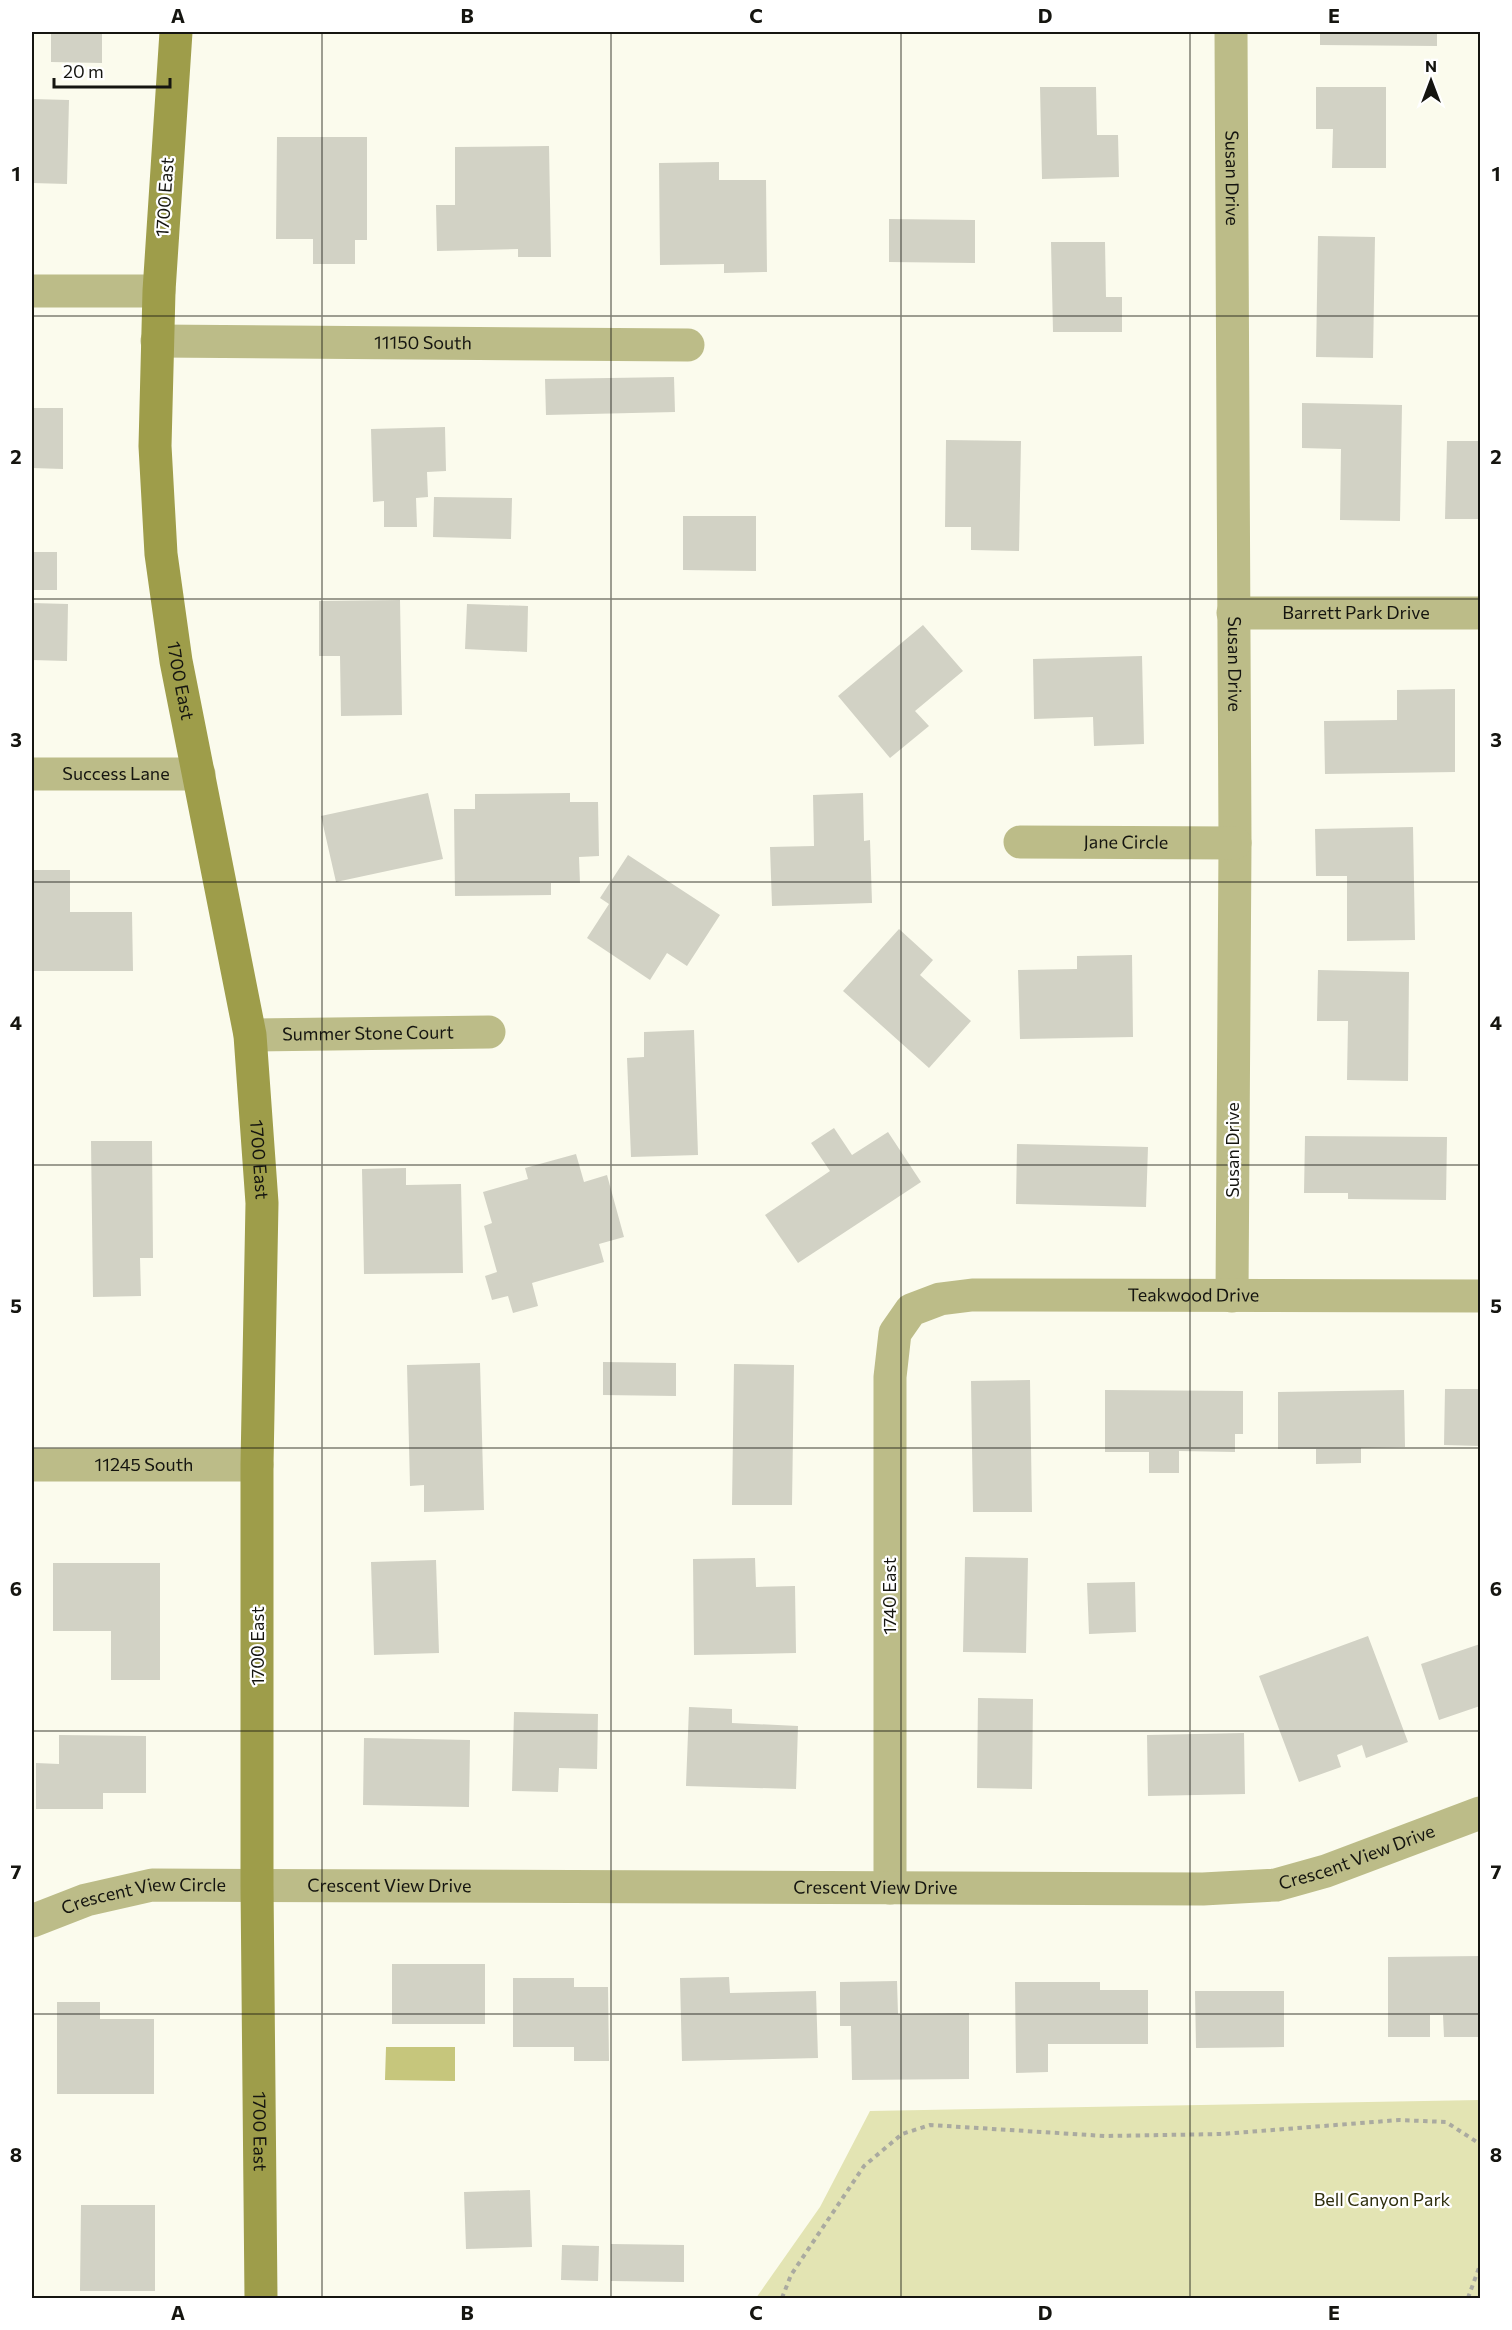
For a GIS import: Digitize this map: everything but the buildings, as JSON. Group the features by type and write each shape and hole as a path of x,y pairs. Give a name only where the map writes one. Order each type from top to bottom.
{"main road":[{"name":"1700 East","path":"176,32 157,341 155,446 160,554 176,661 250,1035 262,1203 257,1465 257,1885 261,2298"}],"street":[{"name":"Susan Drive","path":"1231,32 1234,843 1232,1296"},
{"path":"32,291 159,291"},
{"name":"11150 South","path":"157,341 688,345"},
{"name":"Barrett Park Drive","path":"1233,613 1480,613"},
{"name":"Success Lane","path":"32,774 200,774"},
{"name":"Jane Circle","path":"1020,842 1234,843"},
{"name":"Summer Stone Court","path":"250,1035 489,1032"},
{"name":"Teakwood Drive","path":"911,1310 940,1299 972,1295 1480,1296"},
{"name":"1740 East","path":"890,1888 890,1377 895,1333 911,1310"},
{"name":"11245 South","path":"32,1465 257,1465"},
{"name":"Crescent View Drive","path":"257,1885 1203,1889 1276,1885 1326,1871 1480,1813"},
{"name":"Crescent View Circle","path":"32,1920 86,1900 152,1885 257,1885"}],"path":[{"path":"782,2298 791,2275 864,2166 902,2134 930,2125 1105,2136 1222,2134 1399,2120 1446,2121 1480,2144"},
{"path":"1468,2298 1480,2265"}],"green space":[{"name":"Bell Canyon Park","path":"1480,2100 1480,2298 756,2298 820,2207 870,2111"}],"shaded area":[{"path":"386,2047 455,2047 455,2081 385,2080"}]}
